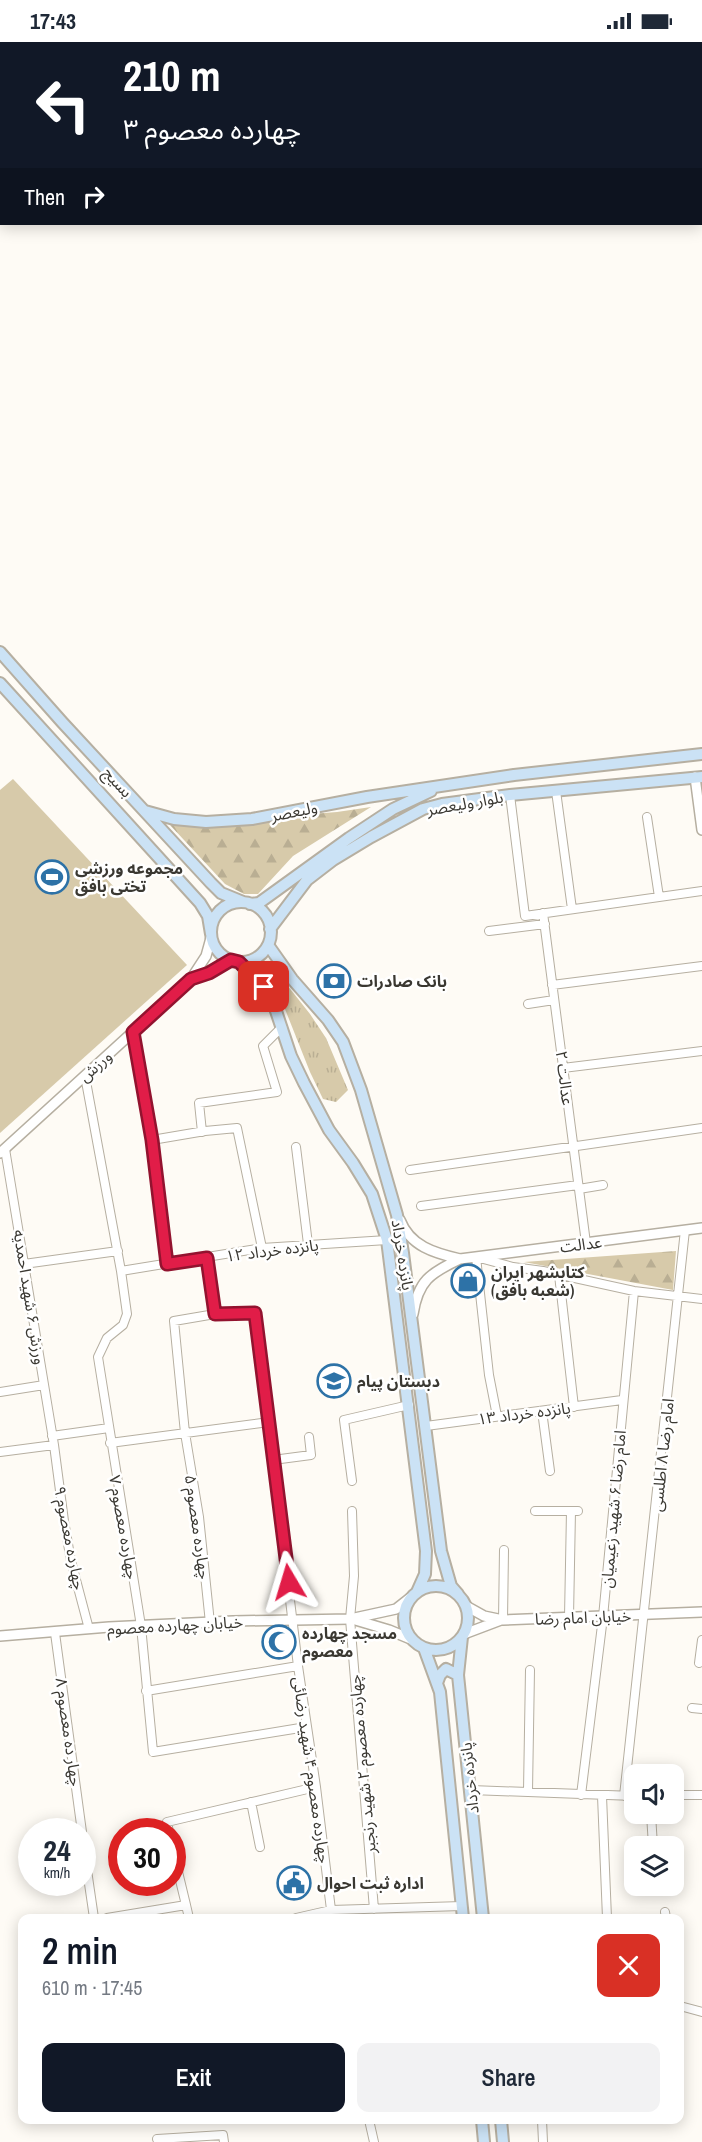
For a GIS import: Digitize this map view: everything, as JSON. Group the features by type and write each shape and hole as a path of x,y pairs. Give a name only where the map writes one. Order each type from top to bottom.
{"main road":[{"name":"بسیج","path":"0,652 62,722 221,892 246,903"},
{"name":"بسیج","path":"2,687 200,903 208,916 211,936"},
{"path":"47,736 55,735 60,730 62,722"},
{"name":"ولیعصر","path":"145,810 174,819 206,822 252,819 442,785 702,754"},
{"path":"82,772 88,759 97,759"},
{"name":"بلوار ولیعصر","path":"270,929 308,880 333,860 423,809 442,804 510,795 698,777"},
{"name":"ولیعصر","path":"246,903 259,903 393,809 442,785"},
{"path":"246,903 264,913 270,929 268,945 256,958 235,961 218,952 211,936 213,922 220,911 230,904 246,903"},
{"name":"پانزده خرداد","path":"268,945 292,979 328,1020 343,1042 361,1090 392,1198 404,1253 441,1551 451,1586 458,1594"},
{"name":"پانزده خرداد","path":"235,961 255,977 271,996 291,1056 316,1109 372,1194 387,1240 427,1565 425,1574 413,1595"},
{"path":"438,1585 458,1594 466,1606 468,1616 463,1636 446,1648 435,1650 424,1648 413,1640 404,1624 404,1615 413,1595 427,1587 438,1585"},
{"name":"پانزده خرداد","path":"463,1636 458,1675 483,1914"},
{"name":"پانزده خرداد","path":"424,1648 437,1683 441,1702 463,1914"},
{"path":"437,1683 440,1674 446,1670 452,1670 458,1675"},
{"path":"482,2124 484,2142"},
{"path":"501,2124 503,2142"}],"street":[{"path":"698,777 702,830"},
{"path":"556,791 572,909"},
{"path":"510,795 525,916 702,891"},
{"path":"647,817 659,897"},
{"name":"عدالت ۲","path":"543,912 586,1243"},
{"path":"489,931 544,924"},
{"name":"ورزش","path":"3,1151 191,979 206,956 211,936"},
{"name":"ورزش","path":"191,979 235,961"},
{"path":"552,985 702,966"},
{"path":"528,1004 554,1000"},
{"path":"202,1132 198,1103 277,1092 263,1046 282,1027"},
{"path":"133,1032 152,1140 167,1264"},
{"path":"563,1068 702,1051"},
{"name":"چهارده معصوم ۷","path":"85,1076 122,1271 127,1314 123,1326 106,1338 98,1357 141,1626 153,1752 306,1727"},
{"path":"152,1140 237,1128 262,1248"},
{"path":"410,1170 702,1128"},
{"path":"296,1147 308,1244"},
{"name":"ورزش ۶ شهید احمدیه","path":"3,1151 54,1445"},
{"path":"421,1206 603,1185"},
{"name":"عدالت","path":"392,1198 404,1230 418,1244 435,1253 460,1259 702,1228"},
{"name":"امام رضا ۸ اطلسی","path":"628,1764 685,1230"},
{"name":"پانزده خرداد ۱۲","path":"122,1271 262,1248 387,1240"},
{"path":"24,1264 118,1251"},
{"path":"496,1416 489,1375 476,1257 634,1292 702,1299"},
{"path":"207,1258 215,1314"},
{"name":"عدالت","path":"412,1321 416,1296 428,1277 460,1259"},
{"path":"559,1275 574,1407"},
{"name":"امام رضا ۶ شهید زعیمیان","path":"581,1795 603,1617 634,1292"},
{"name":"چهارده معصوم ۴ شهید رضائی","path":"215,1314 255,1313 294,1621 297,1666 316,1787 332,1914"},
{"name":"چهارده معصوم ۵","path":"210,1623 199,1517 184,1432 174,1321 215,1314"},
{"path":"0,1392 44,1385"},
{"name":"پانزده خرداد ۱۳","path":"426,1426 622,1400"},
{"path":"352,1482 344,1420 409,1405"},
{"path":"542,1411 550,1471"},
{"path":"110,1443 269,1422"},
{"path":"52,1436 109,1428"},
{"path":"273,1460 311,1455 309,1437"},
{"path":"0,1452 54,1445"},
{"name":"چهارده معصوم ۹","path":"54,1445 71,1562 89,1629"},
{"name":"چهارده معصوم ۲ شهید رنجبر","path":"352,1511 354,1576 350,1619 374,1909"},
{"path":"535,1511 574,1511 569,1617"},
{"path":"463,1636 503,1620 504,1550"},
{"path":"350,1619 396,1609 413,1595"},
{"name":"خیابان امام رضا","path":"466,1606 484,1616 503,1620 702,1612"},
{"path":"350,1619 413,1640"},
{"name":"خیابان چهارده معصوم","path":"0,1636 141,1626 350,1619"},
{"name":"چهار ده معصوم ۸","path":"55,1633 80,1818"},
{"path":"699,1664 702,1640"},
{"path":"146,1691 297,1666"},
{"path":"528,1791 530,1670"},
{"path":"692,1708 702,1709"},
{"path":"184,1818 316,1787"},
{"path":"471,1790 624,1796"},
{"path":"684,1795 702,1795"},
{"path":"602,1796 607,1914"},
{"path":"251,1802 260,1847"},
{"name":"چهار ده معصوم ۸","path":"91,1896 93,1914"},
{"path":"184,1896 188,1914"},
{"path":"155,1914 186,1905"},
{"path":"332,1914 374,1909 462,1906"},
{"path":"684,2007 702,2012"},
{"path":"370,2124 374,2142"},
{"path":"542,2124 543,2142"},
{"path":"157,2139 223,2135 224,2142"}],"green space":[{"name":"مجموعه ورزشی تختی بافق","path":"13,779 187,965 0,1133 0,790"},
{"path":"371,807 293,856 258,894 244,894 225,884 170,825 337,812"},
{"path":"268,961 326,1038 348,1090 336,1102 323,1099 277,989 259,969"},
{"path":"676,1251 673,1290 524,1262"}],"place":[{"name":"مجموعه ورزشی تختی بافق","path":"52,877"},
{"name":"بانک صادرات","path":"334,981"},
{"name":"کتابشهر ایران (شعبه بافق)","path":"468,1281"},
{"name":"دبستان پیام","path":"334,1381"},
{"name":"مسجد چهارده معصوم","path":"279,1642"},
{"name":"اداره ثبت احوال","path":"294,1883"}],"route":[{"path":"264,987 239,962 231,960 209,973 191,979 133,1032 152,1140 167,1264 207,1258 215,1314 255,1313 289,1582"}]}
